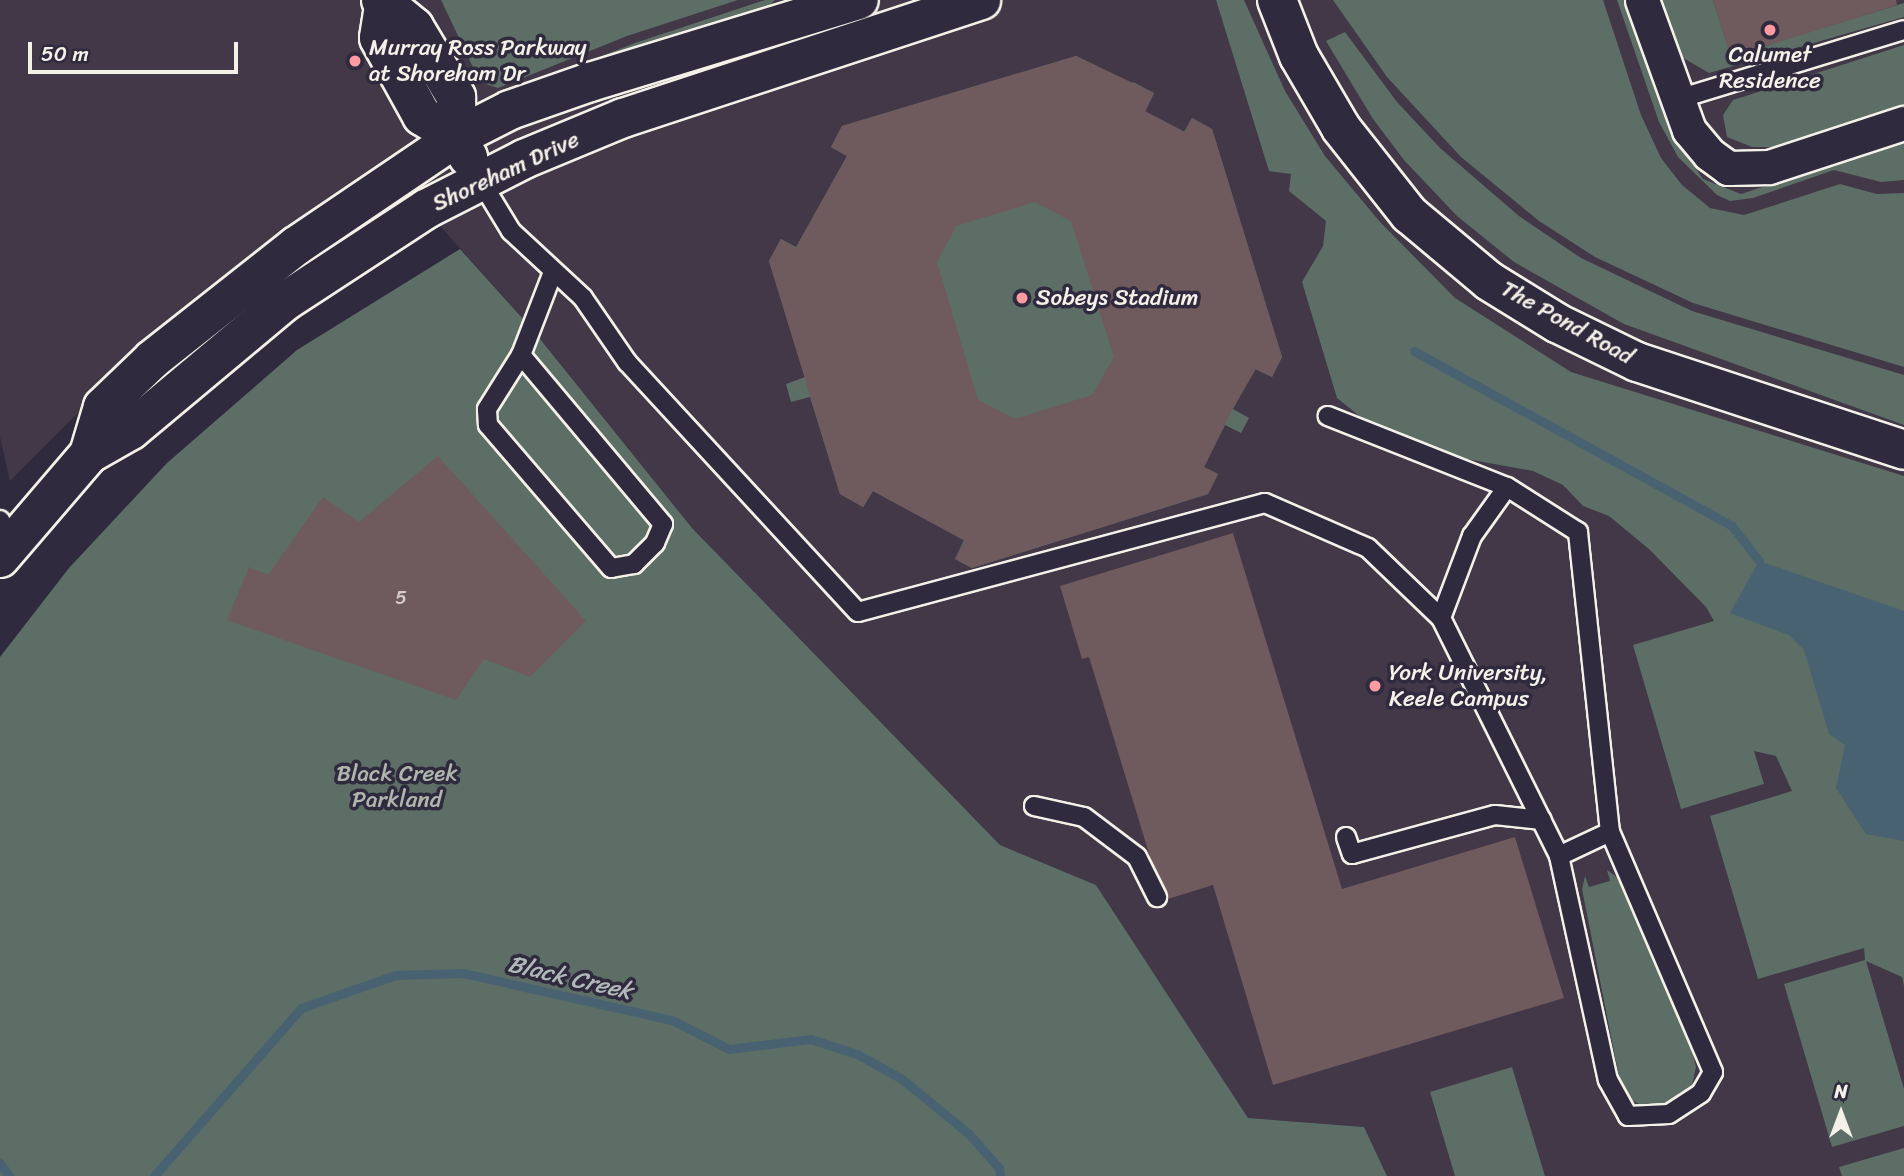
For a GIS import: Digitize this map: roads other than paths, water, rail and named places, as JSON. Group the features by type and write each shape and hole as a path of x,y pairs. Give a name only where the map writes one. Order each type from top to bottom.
{"street":[{"name":"Shoreham Drive","path":"89,454 103,407 153,359 296,246 457,137 510,110 590,82 812,7 859,0"},
{"name":"Shoreham Drive","path":"4,540 89,454 131,430 284,302 385,233 480,180 623,118 981,0"},
{"name":"The Pond Road","path":"1277,0 1299,56 1341,128 1409,214 1489,281 1557,323 1637,362 1904,450"},
{"path":"1642,0 1675,100 1689,130 1709,154 1728,168 1749,171 1904,123"},
{"path":"383,3 414,27 456,97 457,137 480,180"}],"lane":[{"path":"1675,100 1904,30"},
{"path":"480,180 511,231 583,298 627,362 858,612 1265,503 1368,548 1441,618 1559,856 1608,1080 1628,1116 1669,1114 1701,1093 1713,1072 1610,832 1578,532 1507,487 1328,416"},
{"path":"521,355 663,524 655,543 634,564 611,568 488,425 487,409 521,355 553,272"},
{"path":"1441,618 1472,536 1507,487"},
{"path":"1034,806 1084,817 1137,857 1157,897"},
{"path":"1346,837 1352,854 1495,815 1542,820"},
{"path":"1559,856 1610,832"}],"water":[{"path":"1759,561 1904,611 1904,841 1866,834 1836,788 1845,745 1829,734 1804,650 1789,635 1730,613"}],"waterway":[{"path":"1414,351 1732,526 1759,561"},
{"name":"Black Creek","path":"154,1176 301,1008 395,975 463,973 672,1020 729,1049 811,1039 857,1054 902,1079 969,1134 999,1168 1000,1176"},
{"name":"Black Creek","path":"0,1163 9,1176"}],"place":[{"name":"Calumet Residence","path":"1770,30"},
{"name":"Murray Ross Parkway at Shoreham Dr","path":"355,61"},
{"name":"Sobeys Stadium","path":"1022,298"},
{"name":"York University, Keele Campus","path":"1375,686"}],"park label":[{"name":"Black Creek Parkland","path":"397,787"}]}
